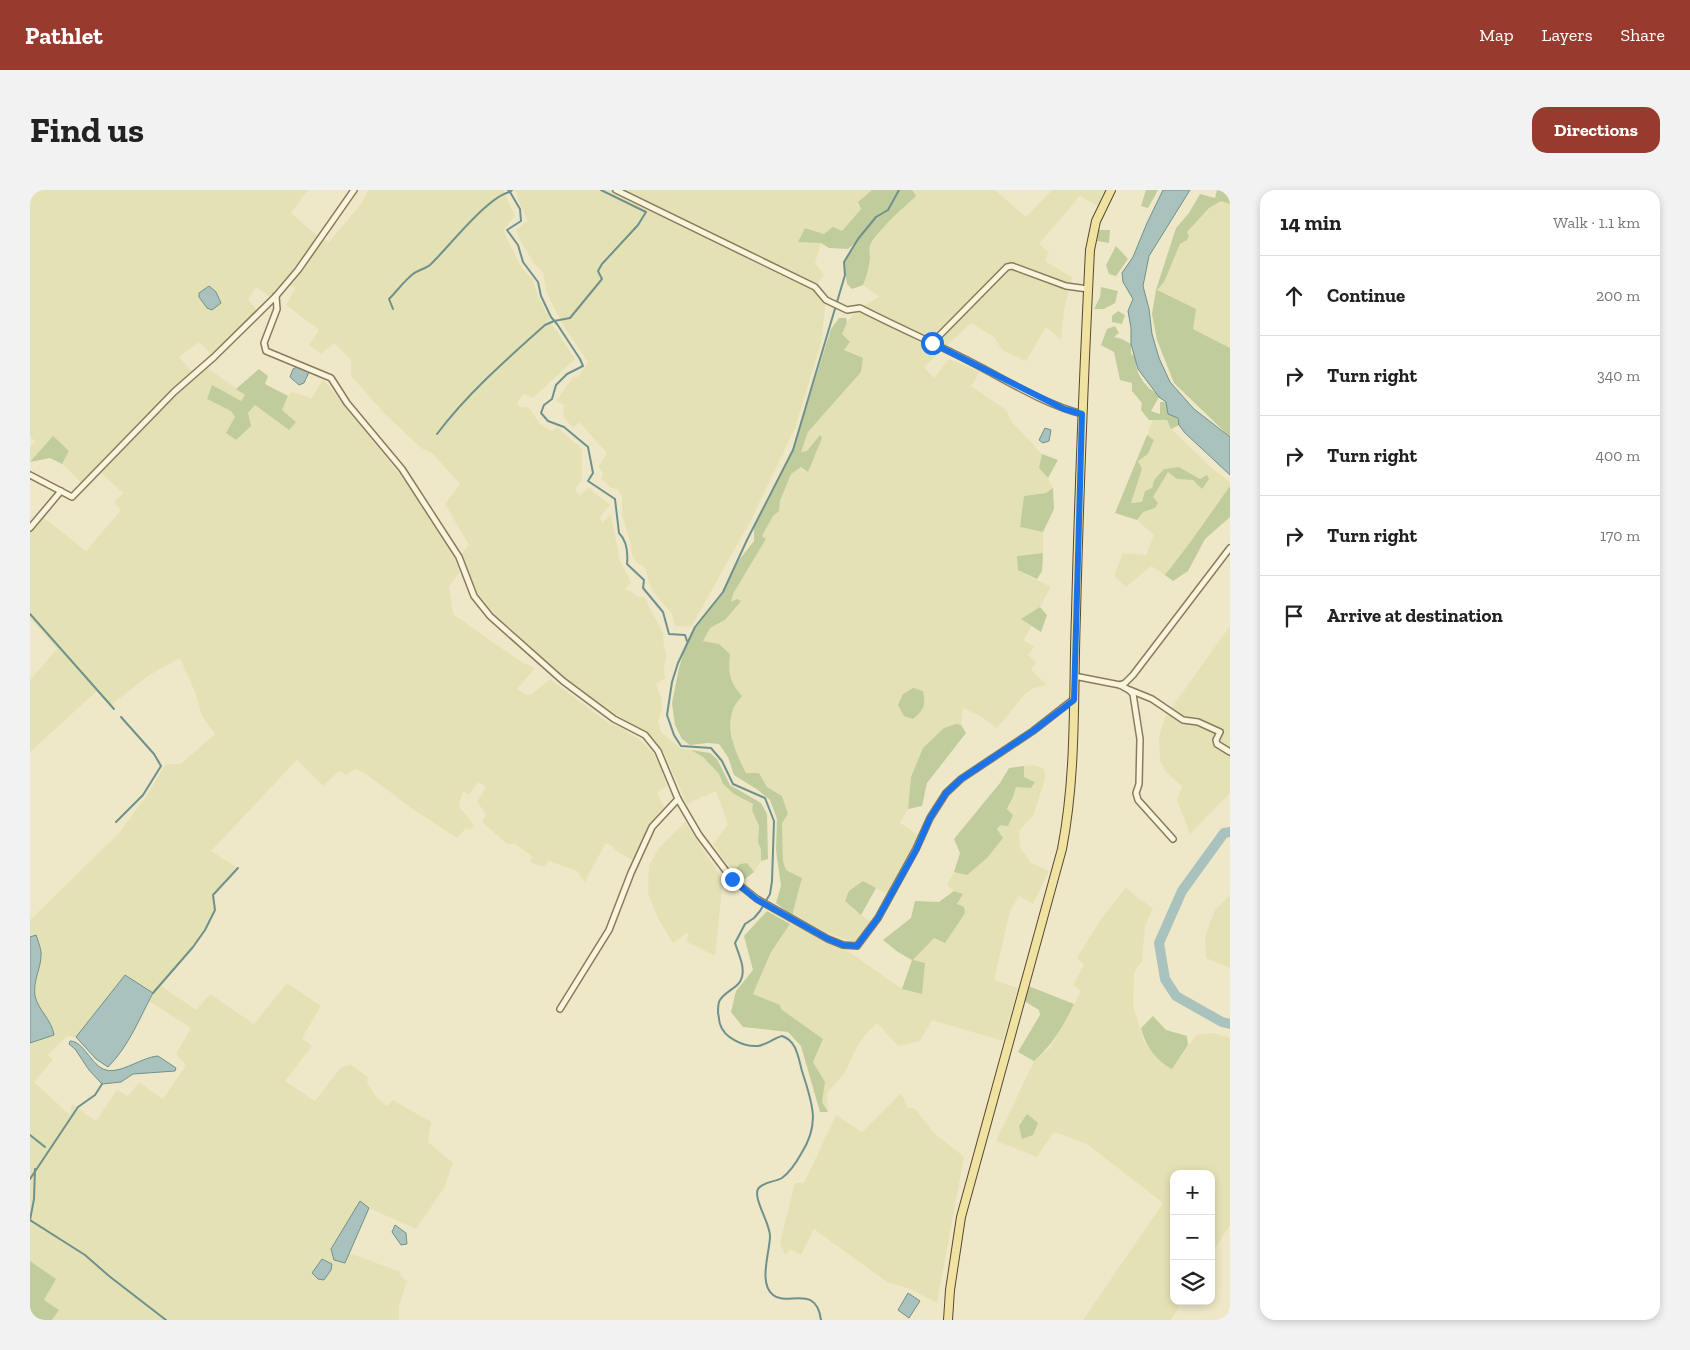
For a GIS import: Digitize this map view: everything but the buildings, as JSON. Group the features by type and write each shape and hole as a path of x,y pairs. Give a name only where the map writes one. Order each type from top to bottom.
{"main road":[{"path":"948,1320 950,1290 961,1217 1062,848 1073,765 1082,414 1090,250 1093,229 1111,190"}],"street":[{"path":"30,475 72,497 162,404 214,357 276,296 298,270 354,190"},
{"path":"616,190 815,287 826,300 848,310 860,308 1064,409 1082,414"},
{"path":"932,343 1007,267 1012,266 1066,286 1088,290"},
{"path":"276,296 277,308 264,343 266,351 331,378 402,469 459,557 474,596 490,616 563,681 614,719 644,735 658,751 678,799 699,835 732,879 756,899 828,939 843,945 857,946 878,918 916,850 930,818 946,793 961,779 1033,731 1074,700"},
{"path":"30,528 61,490"},
{"path":"1120,685 1133,675 1230,548"},
{"path":"1074,676 1120,685 1152,699 1183,720 1198,722 1220,732 1216,740 1217,744 1230,752"},
{"path":"1129,690 1133,694 1140,739 1139,784 1136,793 1138,800 1173,839"},
{"path":"560,1009 609,930 631,873 652,827 678,799"}],"shaded area":[{"path":"30,190 308,190 291,213 320,238 329,242 361,204 368,190 503,190 515,216 504,230 506,237 522,268 533,280 537,294 552,324 575,359 533,398 523,394 517,404 522,408 525,406 529,408 540,424 552,431 557,427 582,449 582,480 575,489 579,496 589,488 610,505 600,517 602,523 611,514 620,561 631,582 625,589 638,597 644,597 663,633 667,657 664,665 665,679 656,684 661,697 662,709 658,721 661,732 680,748 691,750 703,757 719,774 723,784 734,794 753,804 752,810 759,826 758,842 761,850 761,861 754,872 747,863 740,864 734,870 713,844 728,824 716,791 687,804 661,747 648,733 593,701 548,663 491,610 475,589 462,553 469,545 445,504 460,484 433,454 421,448 384,413 351,376 351,360 334,343 321,354 309,345 319,330 286,305 295,288 287,283 273,299 256,287 248,299 259,313 214,357 199,342 179,357 194,374 205,366 245,395 241,401 207,399 231,411 236,417 248,413 255,405 289,430 281,410 291,392 312,398 323,379 415,495 455,560 460,572 449,587 453,614 523,663 535,668 517,689 526,695 532,694 550,679 607,722 621,728 641,741 654,754 667,787 657,792 664,808 649,827 632,860 609,844 605,844 585,882 577,871 549,861 543,867 530,862 532,856 515,844 507,844 482,822 486,814 477,802 486,787 478,782 469,795 463,791 459,806 474,825 471,830 466,828 457,838 411,808 366,774 355,769 346,775 339,771 323,786 297,760 211,851 238,868 213,894 215,910 205,930 160,985 196,1010 210,994 254,1024 287,983 321,1006 302,1038 312,1046 285,1081 315,1101 341,1067 351,1065 368,1077 367,1083 378,1099 387,1106 393,1100 431,1122 428,1142 453,1163 444,1188 416,1229 369,1208 360,1201 331,1249 334,1260 345,1263 349,1253 401,1272 400,1275 408,1282 399,1307 399,1320 52,1320 59,1310 44,1300 56,1279 30,1261 30,1043 54,1035 49,1021 38,1005 35,996 36,974 42,956 36,935 30,937 30,920 119,833 147,795 166,764 181,764 215,734 202,716 195,692 180,658 148,676 111,705 98,690 30,752 30,680 57,649 30,618 30,533 43,517 86,551 121,510 114,502 123,493 98,470 84,485 62,464 69,451 53,437 30,462 30,447 35,441 30,436","holes":["125,975 153,993 149,1001 191,1028 176,1054 186,1065 163,1099 139,1082 128,1096 117,1090 96,1121 72,1104 70,1115 34,1082 53,1060 48,1055 67,1036 76,1037"]},
{"path":"513,190 872,190 858,202 861,209 842,231 824,234 805,228 799,241 821,243 815,263 824,275 815,287 826,300 821,343 795,428 750,522 691,627 675,626 672,614 653,591 646,569 636,562 632,555 622,515 622,497 617,489 611,488 601,478 603,473 598,467 607,453 579,422 573,428 563,416 564,405 556,401 573,377 578,377 588,362 554,308 546,291 543,272 534,264 520,240 516,230 528,221 517,193"},
{"path":"912,190 995,190 1026,217 1052,190 1107,190 1098,206 1080,196 1039,244 1049,252 1045,261 1072,277 1064,311 1061,340 1046,327 1026,361 1002,350 994,337 971,323 924,367 934,378 949,359 980,372 971,386 1006,410 1012,422 1042,454 1039,468 1048,478 1053,488 1046,493 1024,496 1020,527 1043,532 1043,553 1017,556 1018,570 1051,587 1040,607 1022,619 1031,626 1024,640 1034,647 1028,655 1036,662 1031,670 1047,685 1034,688 1026,693 997,728 980,716 963,708 961,725 956,724 911,777 908,809 900,823 920,836 888,895 863,881 845,901 871,922 857,943 830,934 792,916 802,878 786,870 783,861 782,823 788,814 782,796 767,787 759,773 746,773 733,745 730,720 732,711 742,696 735,688 728,672 729,654 702,642 710,628 725,620 733,594 766,539 762,536 773,516 779,511 780,501 791,474 801,467 808,472 820,436 807,451 801,452 808,432 861,372 844,350 842,334 853,315 863,306 879,297 863,285 867,275 870,247 880,230 915,197"},
{"path":"1221,200 1230,204 1230,348 1193,329 1156,290 1164,282 1180,244 1187,240 1189,236 1187,232 1209,208"},
{"path":"1153,420 1167,420 1171,429 1213,469 1230,482 1230,486 1165,575 1151,566 1126,587 1114,576 1123,553 1146,555 1154,535 1137,520 1168,472 1177,479 1193,480 1202,489 1207,475 1200,479 1179,467 1164,469 1154,480 1152,488 1145,491 1142,502 1131,503 1142,469 1138,461 1148,454 1154,440 1147,435"},
{"path":"1230,626 1230,793 1190,834 1177,800 1182,786 1166,772 1160,761 1159,737 1165,717"},
{"path":"1033,765 1043,768 1046,776 1033,816 1019,831 1020,847 1031,863 1049,871 1033,904 1019,896 1010,911 994,980 1018,988 1003,1041 932,1020 920,1041 898,1046 877,1023 865,1035 857,1047 844,1074 827,1093 828,1112 822,1102 825,1082 813,1062 823,1039 781,1009 753,994 771,952 790,924 851,953 902,989 922,994 912,960 934,938 958,922 964,913 957,905 963,894 954,891 947,885 954,872 967,875 1001,825 1016,786 1031,788 1035,782 1024,777 1024,766"},
{"path":"685,822 723,880 715,956 687,942 688,932 673,943 658,918 648,893 649,865 659,848"},
{"path":"1126,887 1153,908 1145,926 1142,962 1134,973 1133,1005 1144,1041 1172,1069 1196,1035 1213,1033 1230,1038 1230,1225 1215,1249 1215,1170 1170,1170 1170,1305 1180,1305 1171,1320 1083,1320 1163,1203 1087,1144 1054,1132 1037,1157 996,1141 1034,1061 1049,1049 1081,991 1073,985 1084,965 1077,958 1099,922"},
{"path":"1230,895 1230,968 1206,958 1205,937 1215,910"},
{"path":"901,1093 908,1108 914,1108 934,1133 964,1157 937,1303 910,1289 887,1282 814,1229 801,1255 790,1249 785,1255 780,1243 795,1183 804,1183 836,1115 862,1132"}],"green space":[{"path":"872,190 912,190 916,196 873,240 870,246 867,275 863,285 852,289 847,284 844,262 857,241 848,249 829,248 821,243 798,242 805,228 824,234 833,227 842,231 861,209 858,202"},
{"path":"1146,190 1158,190 1148,208 1141,206"},
{"path":"1217,190 1230,190 1230,204 1221,201 1209,208 1187,232 1189,236 1187,240 1180,244 1164,282 1157,290 1196,309 1193,329 1230,348 1230,437 1174,383 1157,340 1152,314 1156,290 1176,228 1189,213 1200,194 1215,198"},
{"path":"1099,230 1110,230 1109,243 1097,241"},
{"path":"1116,246 1128,259 1116,276 1109,274 1106,265"},
{"path":"1101,287 1118,291 1115,303 1104,309 1094,309 1100,297"},
{"path":"1118,311 1125,315 1122,324 1112,322 1112,316"},
{"path":"839,318 846,318 847,323 842,334 850,342 844,350 863,358 861,372 808,432 801,452 807,451 820,435 822,438 808,472 801,467 791,474 780,501 779,511 773,516 762,536 766,539 733,594 731,602 737,599 741,601 725,620 710,628 703,641 719,644 730,654 730,677 742,696 733,711 730,728 731,736 746,773 759,773 767,787 782,796 788,814 782,823 783,861 786,870 802,878 792,916 776,903 781,886 776,850 777,819 770,800 734,775 728,757 719,744 690,745 682,739 675,725 672,703 687,641 695,627 723,592 739,560 754,541 754,526 793,450 831,329"},
{"path":"1115,326 1119,333 1114,337 1131,344 1131,354 1136,357 1136,365 1140,376 1147,386 1159,397 1151,411 1160,414 1160,402 1166,402 1177,418 1179,425 1171,429 1167,420 1149,420 1141,410 1142,403 1132,391 1132,383 1120,380 1114,352 1101,345 1107,329"},
{"path":"259,369 268,376 265,384 288,396 282,410 296,422 289,430 255,405 248,413 251,426 236,440 226,433 235,417 231,411 207,399 212,385 241,401 245,395 236,389"},
{"path":"1147,435 1154,440 1148,454 1138,461 1142,469 1131,503 1142,502 1145,491 1152,488 1154,480 1164,469 1179,467 1200,479 1207,475 1209,479 1202,489 1193,480 1177,479 1168,472 1153,497 1158,503 1155,508 1143,512 1137,520 1115,513"},
{"path":"53,436 69,451 62,464 50,458 30,462"},
{"path":"1042,454 1058,460 1048,478 1039,468"},
{"path":"1230,486 1230,517 1205,539 1188,571 1173,581 1165,575"},
{"path":"1053,488 1054,509 1043,532 1020,527 1024,496 1046,493"},
{"path":"1043,553 1042,571 1037,579 1018,570 1017,556"},
{"path":"1040,607 1047,615 1041,632 1021,619"},
{"path":"913,688 923,691 924,700 922,710 913,719 904,716 898,705 903,694"},
{"path":"956,724 961,725 966,733 927,783 922,806 908,809 911,777 923,748 944,728"},
{"path":"691,750 710,753 717,759 730,785 761,803 767,814 768,859 761,861 761,850 758,842 759,826 752,810 753,804 734,794 723,784 719,774 703,757"},
{"path":"1024,766 1024,777 1035,782 1031,788 1016,787 1007,809 1013,815 1008,826 1001,825 997,829 1003,838 987,858 967,875 954,872 960,853 954,839 1000,783 1009,768"},
{"path":"747,863 754,872 745,879 738,877 734,870 740,864"},
{"path":"863,881 876,888 861,915 845,901 849,891"},
{"path":"954,891 963,894 957,904 964,907 965,913 945,943 934,938 913,960 925,963 922,994 902,989 912,960 883,940 911,918 915,901 939,902"},
{"path":"767,911 790,924 771,952 753,994 780,1005 781,1009 823,1039 813,1062 825,1082 822,1102 828,1112 820,1112 801,1046 788,1032 743,1027 731,1012 736,991 753,970 744,936"},
{"path":"1026,985 1074,1004 1057,1035 1034,1061 1018,1052 1040,1015 1039,1010 1024,1001"},
{"path":"1153,1016 1166,1030 1187,1036 1188,1045 1172,1069 1156,1057 1148,1046 1143,1034 1141,1028"},
{"path":"1027,1114 1038,1123 1033,1135 1022,1139 1019,1126"},
{"path":"30,1261 56,1279 44,1300 59,1310 52,1320 30,1320"}],"water":[{"path":"1163,190 1190,190 1149,256 1143,286 1149,309 1152,334 1159,358 1170,382 1194,409 1230,437 1230,475 1185,433 1179,425 1178,418 1168,414 1166,402 1159,397 1138,369 1131,344 1128,311 1133,299 1123,282 1122,273 1133,257"},
{"path":"209,286 216,292 221,303 212,310 207,308 199,297 199,293"},
{"path":"297,367 309,372 304,383 299,385 290,377 293,369"},
{"path":"1045,428 1051,430 1049,441 1043,443 1039,440"},
{"path":"36,935 41,954 35,985 35,996 51,1025 54,1035 30,1043 30,937"},
{"path":"125,975 153,993 128,1041 108,1067 96,1059 76,1037"},
{"path":"70,1041 75,1042 84,1049 96,1064 106,1070 118,1070 158,1056 176,1068 175,1071 133,1074 121,1082 102,1084 69,1044"},
{"path":"360,1201 369,1208 345,1263 334,1260 331,1249"},
{"path":"395,1225 406,1233 407,1244 401,1245 392,1232"},
{"path":"322,1259 332,1264 331,1270 324,1280 318,1279 312,1273"},
{"path":"908,1293 920,1301 909,1318 898,1310"}],"waterway":[{"path":"393,309 389,299 407,280 430,265 480,212 501,196 510,192 508,190"},
{"path":"512,190 510,192 520,209 521,221 507,230 518,245 523,262 538,282 541,296 551,317 583,366 567,374 556,385 552,399 544,405 541,413 548,421 564,427 588,447 593,473 588,481 615,499 619,533 624,540 627,564 644,580 643,588 663,612 669,634 685,635 687,641"},
{"path":"437,434 462,404 502,364 545,325 570,318 602,279 598,271 602,264 638,225 646,212 601,190"},
{"path":"821,1320 818,1309 813,1302 800,1298 779,1298 769,1290 765,1275 770,1236 757,1193 760,1187 782,1178 790,1170 807,1143 811,1132 813,1113 798,1055 791,1042 782,1036 758,1046 735,1041 722,1029 718,1013 721,998 738,984 743,973 735,943 745,924 760,911 770,894 774,821 765,798 733,784 722,761 711,748 681,746 674,735 667,715 672,682 678,663 695,627 723,592 793,450 845,275 844,262 858,239 876,217 888,210 899,190"},
{"path":"30,614 114,709"},
{"path":"116,822 143,795 161,766 154,754 121,717"},
{"path":"1230,832 1224,833 1182,891 1159,943 1165,979 1176,996 1222,1022 1230,1024"},
{"path":"153,993 193,947 205,930 215,910 213,895 238,868"},
{"path":"30,1179 78,1107 95,1095 102,1084"},
{"path":"30,1135 45,1147"},
{"path":"35,1169 34,1199 30,1220 85,1255 166,1320"}],"route":[{"path":"732,879 756,899 828,939 843,945 857,946 878,918 916,850 930,818 946,793 961,779 1033,731 1074,700 1082,414 1064,409 1019,388 932,343"}]}
